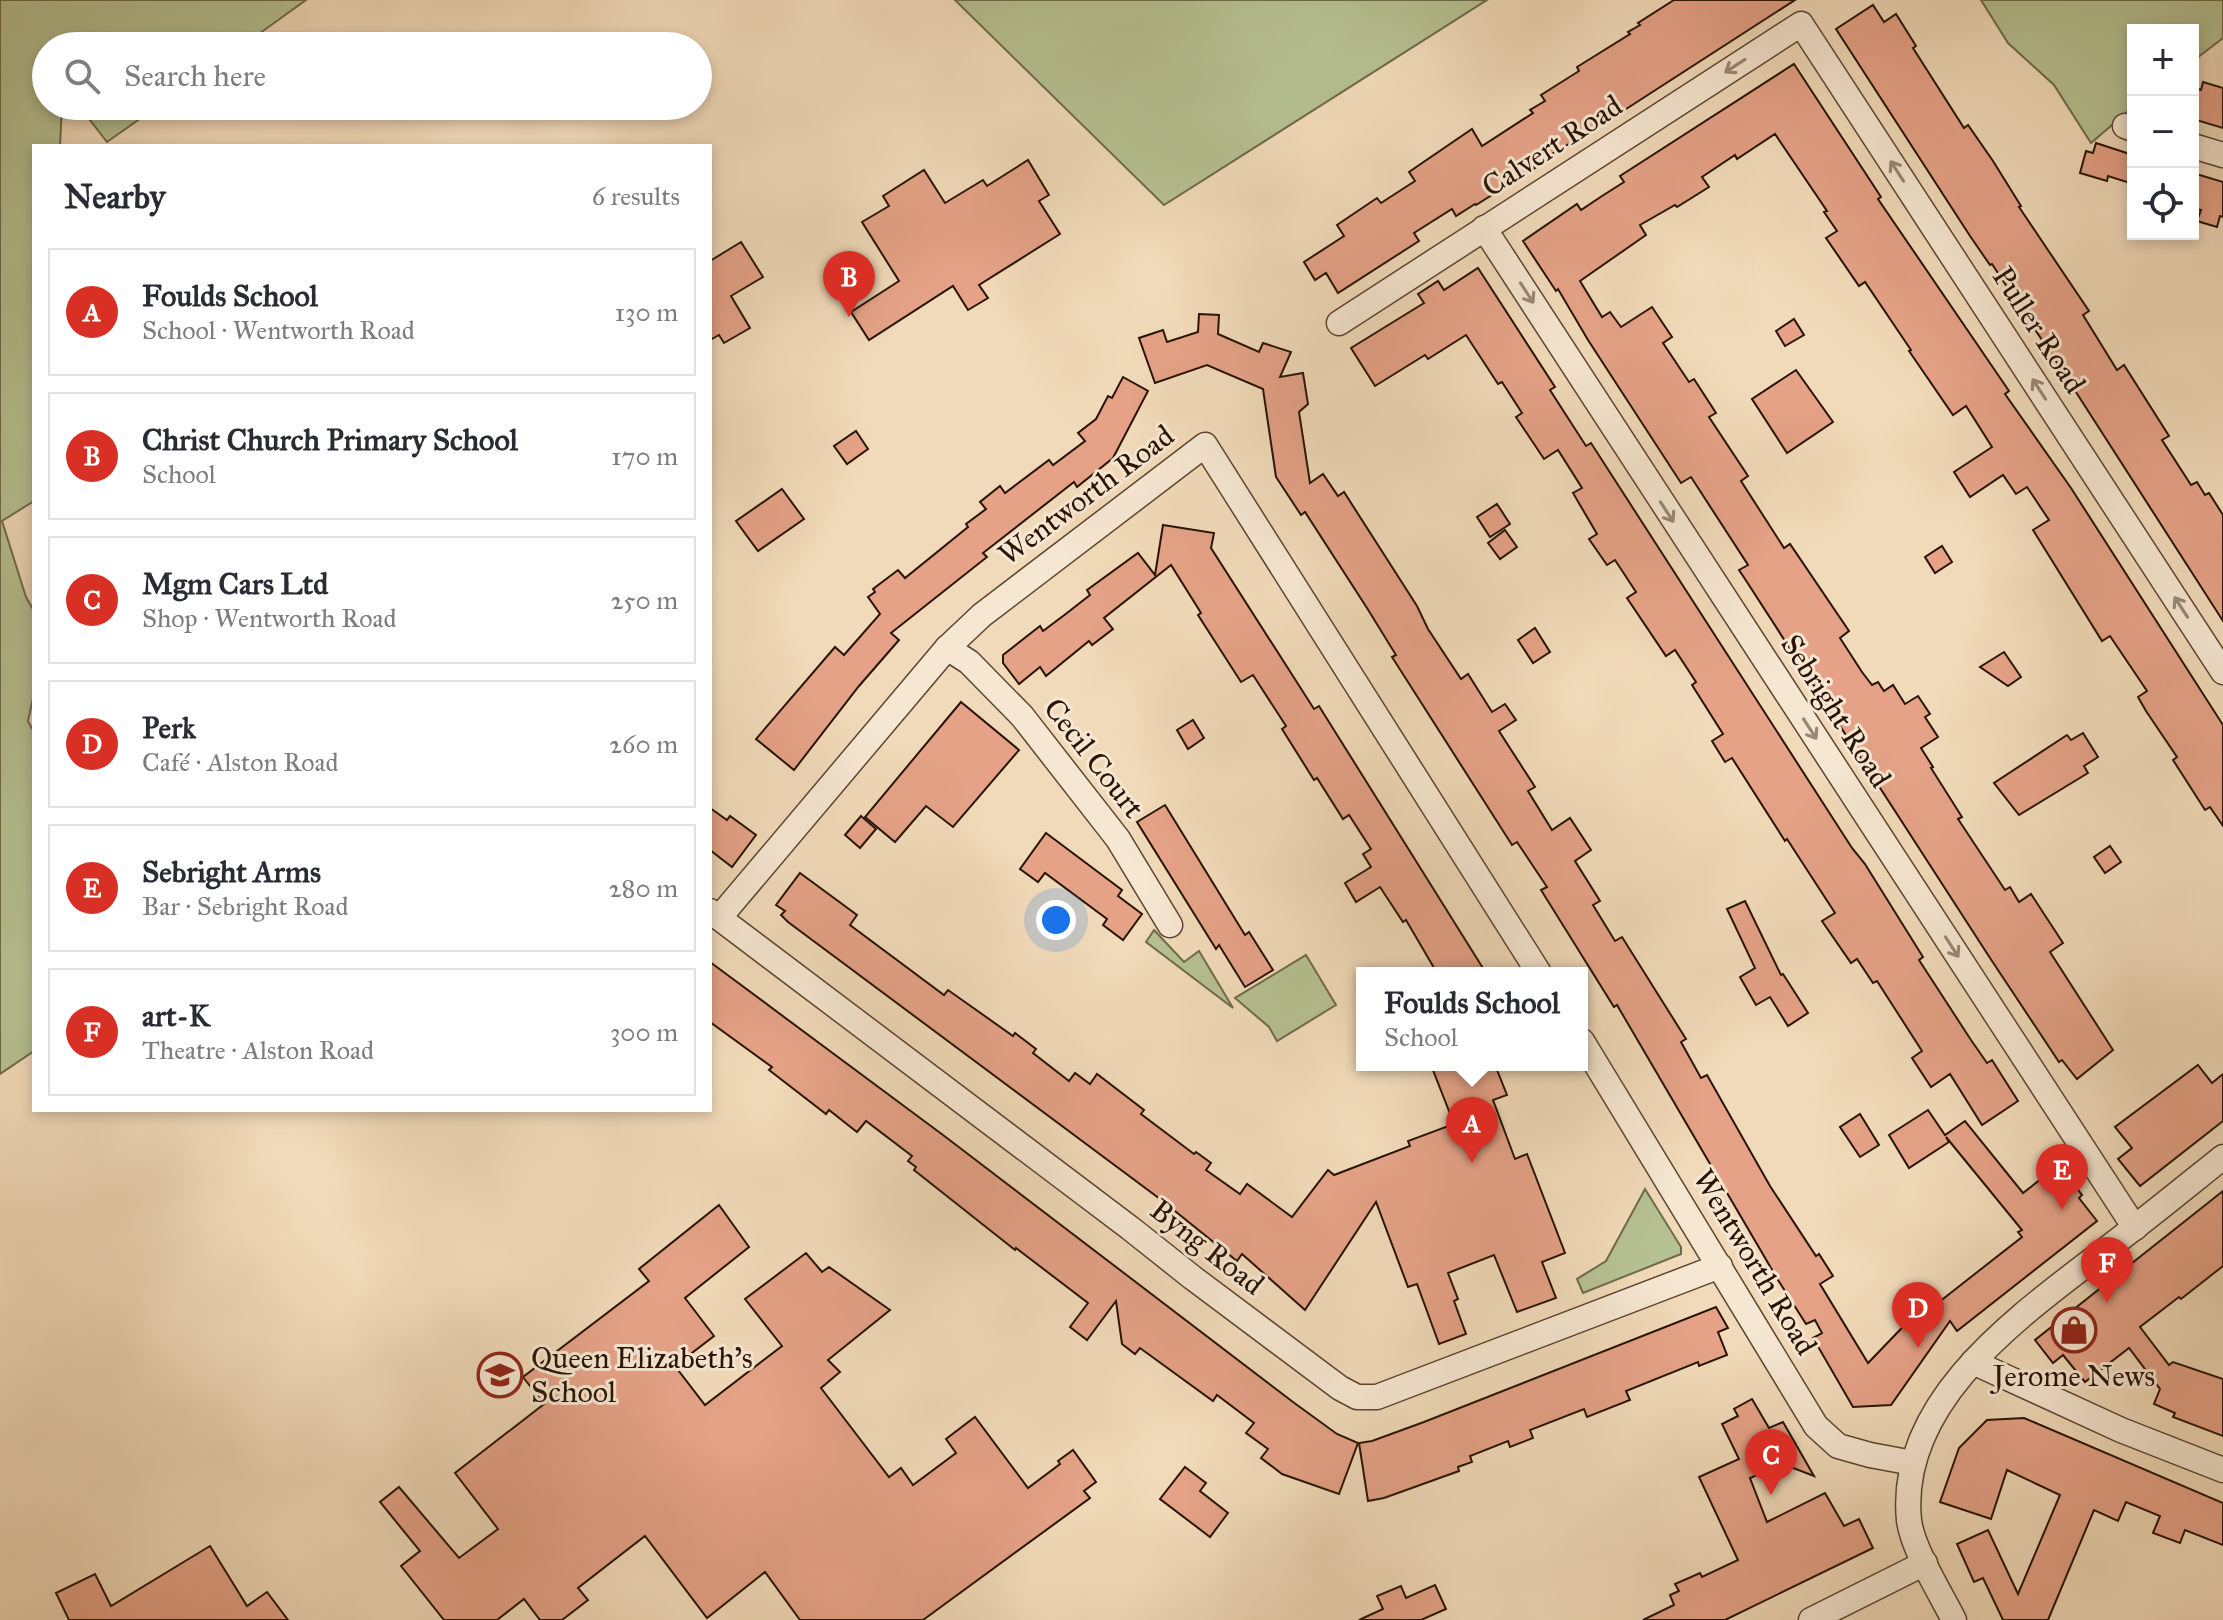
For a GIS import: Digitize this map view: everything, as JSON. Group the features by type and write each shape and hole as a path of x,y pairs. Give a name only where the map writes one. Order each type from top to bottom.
{"street":[{"name":"Calvert Road","path":"1339,323 1801,24"},
{"name":"Puller Road","path":"1801,24 2223,672"},
{"path":"2199,148 2223,155"},
{"name":"Sebright Road","path":"1484,228 2135,1228"},
{"name":"Wentworth Road","path":"715,915 947,648 982,615 1205,445 1535,967"},
{"name":"Cecil Court","path":"947,648 969,662 1022,716 1118,839 1170,925"},
{"name":"Byng Road","path":"715,915 1205,1288 1340,1388 1357,1397 1377,1397 1720,1266"},
{"name":"Wentworth Road","path":"1588,1051 1816,1426 1838,1446 1913,1463"},
{"path":"1954,1620 1925,1563 1909,1520 1913,1463 1931,1421 1957,1380 2012,1322 2223,1157"},
{"path":"1973,1362 2121,1430 2223,1470"},
{"path":"1811,1620 1925,1563"}],"green space":[{"path":"0,0 306,0 261,32 32,32 32,120 61,120 60,144 32,144 32,502 2,521 32,608 32,703 28,721 32,728 32,1052 0,1074"},
{"path":"955,0 1487,0 1164,205"},
{"path":"1981,0 2223,0 2223,38 2199,56 2199,24 2127,24 2127,112 2091,143 2054,85 2008,43"},
{"path":"90,120 138,120 107,142"},
{"path":"1154,930 1184,962 1199,951 1233,1008 1146,942"},
{"path":"1306,955 1336,1005 1277,1041 1269,1027 1235,998"},
{"path":"1645,1189 1681,1247 1681,1254 1583,1293 1577,1279 1606,1261"}],"building":[{"path":"1674,0 1795,0 1606,122 1533,165 1535,168 1476,205 1456,216 1452,209 1414,233 1419,241 1338,293 1326,273 1315,280 1304,262 1344,236 1337,225 1377,198 1381,203 1415,181 1409,172 1472,129 1482,146 1533,113 1530,110 1545,101 1541,95 1579,71 1577,67 1630,34 1628,32 1640,25 1638,23"},
{"path":"1873,5 1884,22 1896,14 1916,46 1913,48 1964,128 1968,125 1993,161 2019,207 2089,311 2083,315 2117,370 2124,365 2169,436 2162,440 2191,485 2197,482 2205,495 2209,493 2223,515 2223,621 1836,29"},
{"path":"1794,64 1881,197 1878,199 2009,391 2005,394 2071,488 2223,725 2223,826 2210,807 2205,810 2173,760 2177,757 2138,697 2147,691 2110,636 2102,641 2033,530 2049,520 2027,487 2016,494 2003,475 1970,497 1954,472 1992,447 1966,406 1953,415 1865,282 1859,286 1826,238 1837,231 1824,212 1827,211 1775,134 1702,177 1709,187 1640,225 1646,235 1580,281 1602,317 1610,312 1621,327 1652,307 1672,337 1663,343 1689,382 1694,379 1716,413 1709,417 1748,476 1741,481 1784,548 1790,544 1849,631 1840,638 1862,672 1872,685 1878,682 1884,691 1893,685 1905,704 1918,696 1930,714 1925,717 1938,737 1921,748 1962,817 1958,819 2005,890 2010,887 2019,902 2031,894 2063,943 2050,952 2113,1050 2077,1079 2062,1060 2059,1062 1739,570 1748,565 1691,477 1681,483 1558,289 1556,291 1523,241 1577,204 1581,210 1624,182 1620,176"},
{"path":"2203,82 2223,88 2223,128 2199,121"},
{"path":"2096,143 2127,153 2127,182 2108,176 2107,181 2080,173 2086,151 2093,153"},
{"path":"1028,160 1049,195 1039,201 1060,234 979,285 988,298 968,310 953,286 869,340 851,312 899,281 862,222 889,206 883,196 924,170 945,203 983,180 987,186"},
{"path":"2199,175 2223,182 2223,217 2220,216 2217,227 2199,222"},
{"path":"741,242 763,277 731,296 750,328 724,343 719,335 712,339 712,260"},
{"path":"1478,268 1555,387 1550,390 1586,446 1591,443 1865,864 1923,957 1919,960 1987,1063 1992,1060 2018,1101 1982,1125 1950,1074 1931,1087 1912,1058 1922,1051 1877,981 1873,983 1857,959 1851,963 1822,921 1835,913 1732,758 1725,762 1712,741 1723,734 1692,685 1696,682 1675,650 1666,656 1627,598 1636,592 1615,560 1607,565 1589,539 1597,534 1573,493 1582,488 1558,450 1544,459 1516,417 1522,413 1502,382 1498,384 1466,335 1428,359 1425,355 1375,386 1351,348 1424,303 1418,294 1438,281 1444,290"},
{"path":"1199,314 1219,315 1218,334 1259,352 1263,343 1291,352 1280,377 1303,373 1308,404 1299,412 1310,483 1323,474 1338,496 1344,492 1461,679 1468,674 1492,712 1505,704 1516,720 1499,731 1535,787 1528,791 1552,830 1570,818 1591,850 1575,861 1600,901 1593,905 1615,941 1622,937 1686,1039 1681,1042 1701,1078 1707,1075 1770,1186 1816,1256 1819,1254 1833,1276 1820,1284 1868,1363 1923,1306 1925,1313 2022,1237 2018,1232 2022,1230 1946,1137 1949,1142 1909,1168 1889,1135 1928,1110 1945,1135 1965,1121 2023,1193 2059,1165 2082,1195 2079,1198 2097,1221 1957,1331 1950,1321 1891,1405 1853,1407 1813,1338 1822,1333 1815,1320 1806,1324 1778,1280 1617,1005 1614,1007 1541,890 1547,887 1517,842 1512,845 1392,657 1396,655 1367,608 1305,512 1301,515 1276,477 1263,389 1207,365 1155,383 1139,338 1163,330 1167,342 1198,332"},
{"path":"1794,319 1804,335 1785,346 1776,331"},
{"path":"1796,370 1833,422 1787,453 1752,399"},
{"path":"1123,377 1148,391 1113,458 1077,487 1074,482 983,553 987,557 891,633 899,640 794,770 756,739 835,647 844,655 880,614 868,597 875,592 873,589 898,570 905,578 968,527 966,524 986,509 980,502 1000,486 1005,493 1049,460 1053,465 1085,441 1078,433 1096,419"},
{"path":"856,431 868,449 847,464 834,446"},
{"path":"782,489 804,519 758,551 736,521"},
{"path":"1497,504 1510,524 1490,537 1477,517"},
{"path":"1163,525 1214,533 1211,548 1314,709 1319,706 1482,967 1433,967 1406,920 1403,922 1380,887 1356,902 1345,883 1371,867 1363,854 1371,849 1349,815 1343,819 1317,778 1314,780 1282,729 1286,726 1253,675 1241,682 1198,615 1201,613 1171,565 1104,618 1113,629 1092,645 1089,641 1046,676 1040,667 1019,684 1003,663 1003,655 1040,626 1043,631 1067,613 1090,595 1087,590 1138,553 1155,575"},
{"path":"1505,530 1517,547 1500,559 1488,543"},
{"path":"1942,546 1952,562 1935,573 1925,557"},
{"path":"1535,628 1550,652 1533,663 1518,640"},
{"path":"2004,652 2021,677 2008,686 1980,667"},
{"path":"961,702 1019,750 953,827 926,806 895,842 865,817"},
{"path":"1193,720 1204,738 1188,749 1177,730"},
{"path":"2083,733 2098,757 2084,766 2088,773 2019,815 1994,783 2067,735 2071,740"},
{"path":"1165,805 1245,935 1249,932 1273,970 1245,987 1219,945 1216,949 1137,822"},
{"path":"712,809 727,820 730,816 756,835 732,867 712,852"},
{"path":"861,816 876,829 860,848 845,835"},
{"path":"1046,833 1122,890 1118,896 1142,914 1123,940 1103,925 1107,919 1045,873 1038,882 1020,869"},
{"path":"2110,846 2121,862 2105,873 2094,857"},
{"path":"800,873 857,915 850,925 944,995 948,990 1013,1036 1015,1033 1036,1049 1033,1053 1069,1081 1075,1073 1090,1084 1097,1074 1144,1110 1141,1114 1211,1163 1206,1170 1240,1194 1247,1184 1292,1217 1328,1170 1334,1175 1410,1146 1408,1141 1454,1124 1433,1071 1497,1071 1507,1095 1493,1100 1515,1159 1527,1154 1565,1253 1542,1262 1556,1298 1517,1312 1494,1255 1448,1273 1466,1334 1439,1344 1417,1284 1408,1287 1376,1202 1305,1310 1242,1254 1237,1261 1160,1199 788,922 781,915 785,911 776,905"},
{"path":"1745,901 1781,975 1808,1013 1788,1026 1770,997 1756,1005 1740,977 1755,968 1727,909"},
{"path":"712,963 1293,1402 1337,1434 1358,1443 1339,1494 1282,1474 1261,1458 1268,1449 1246,1433 1254,1423 1217,1395 1213,1401 1140,1348 1135,1354 1122,1344 1116,1301 1087,1340 1070,1327 1088,1303 914,1170 916,1167 908,1161 912,1156 866,1121 857,1132 829,1110 826,1114 769,1070 772,1067 712,1023"},
{"path":"2198,1065 2212,1083 2223,1074 2223,1121 2140,1186 2118,1159 2132,1148 2115,1127"},
{"path":"1860,1114 1879,1145 1860,1157 1840,1127"},
{"path":"2223,1191 2223,1266 2140,1327 2169,1365 2173,1362 2223,1379 2223,1436 2173,1417 2175,1413 2154,1404 2160,1389 2129,1348 2085,1382 2063,1355 2053,1363 2035,1340"},
{"path":"719,1205 749,1247 685,1298 714,1336 675,1366 705,1405 782,1346 745,1299 806,1253 822,1272 829,1267 890,1310 828,1360 840,1372 821,1388 889,1477 901,1468 913,1485 956,1453 946,1439 975,1417 1028,1488 1073,1450 1096,1482 1084,1491 1090,1498 923,1620 800,1620 765,1572 707,1618 645,1536 578,1588 588,1600 562,1620 540,1620 524,1599 497,1620 444,1620 401,1566 420,1551 380,1502 399,1487 459,1558 498,1529 455,1473 544,1404 523,1377 649,1281 639,1269"},
{"path":"1716,1307 1728,1328 1718,1332 1727,1355 1699,1366 1698,1362 1626,1391 1630,1400 1587,1417 1584,1409 1530,1430 1533,1438 1510,1447 1508,1441 1470,1456 1472,1462 1458,1467 1459,1471 1368,1501 1359,1443 1424,1422"},
{"path":"1752,1399 1769,1428 1783,1422 1814,1476 1783,1464 1750,1478 1767,1522 1825,1493 1844,1526 1859,1519 1873,1548 1725,1620 1643,1620 1674,1605 1670,1595 1679,1591 1675,1584 1700,1573 1702,1577 1738,1560 1699,1477 1739,1459 1722,1424 1738,1416 1734,1409"},
{"path":"2024,1418 2223,1503 2223,1545 2185,1530 2180,1543 2153,1533 2160,1516 2126,1502 2118,1521 2094,1510 2048,1620 2003,1620 1983,1578 1974,1582 1957,1544 1988,1530 2018,1594 2060,1495 2007,1470 1991,1519 1940,1502 1959,1448 1987,1420"},
{"path":"1185,1467 1206,1483 1200,1491 1228,1513 1210,1537 1160,1499"},
{"path":"210,1546 247,1606 267,1592 288,1620 69,1620 56,1593 95,1574 111,1606"},
{"path":"1435,1585 1446,1609 1421,1620 1359,1620 1383,1609 1377,1596 1401,1586 1406,1598"}],"place":[{"name":"Christ Church Primary School","path":"849,317"},
{"name":"Foulds School","path":"1472,1163"},
{"name":"Sebright Arms","path":"2062,1210"},
{"name":"art-K","path":"2107,1303"},
{"name":"Jerome News","path":"2074,1330"},
{"name":"Perk","path":"1918,1348"},
{"name":"Queen Elizabeth's School","path":"500,1375"},
{"name":"Mgm Cars Ltd","path":"1771,1495"}]}
